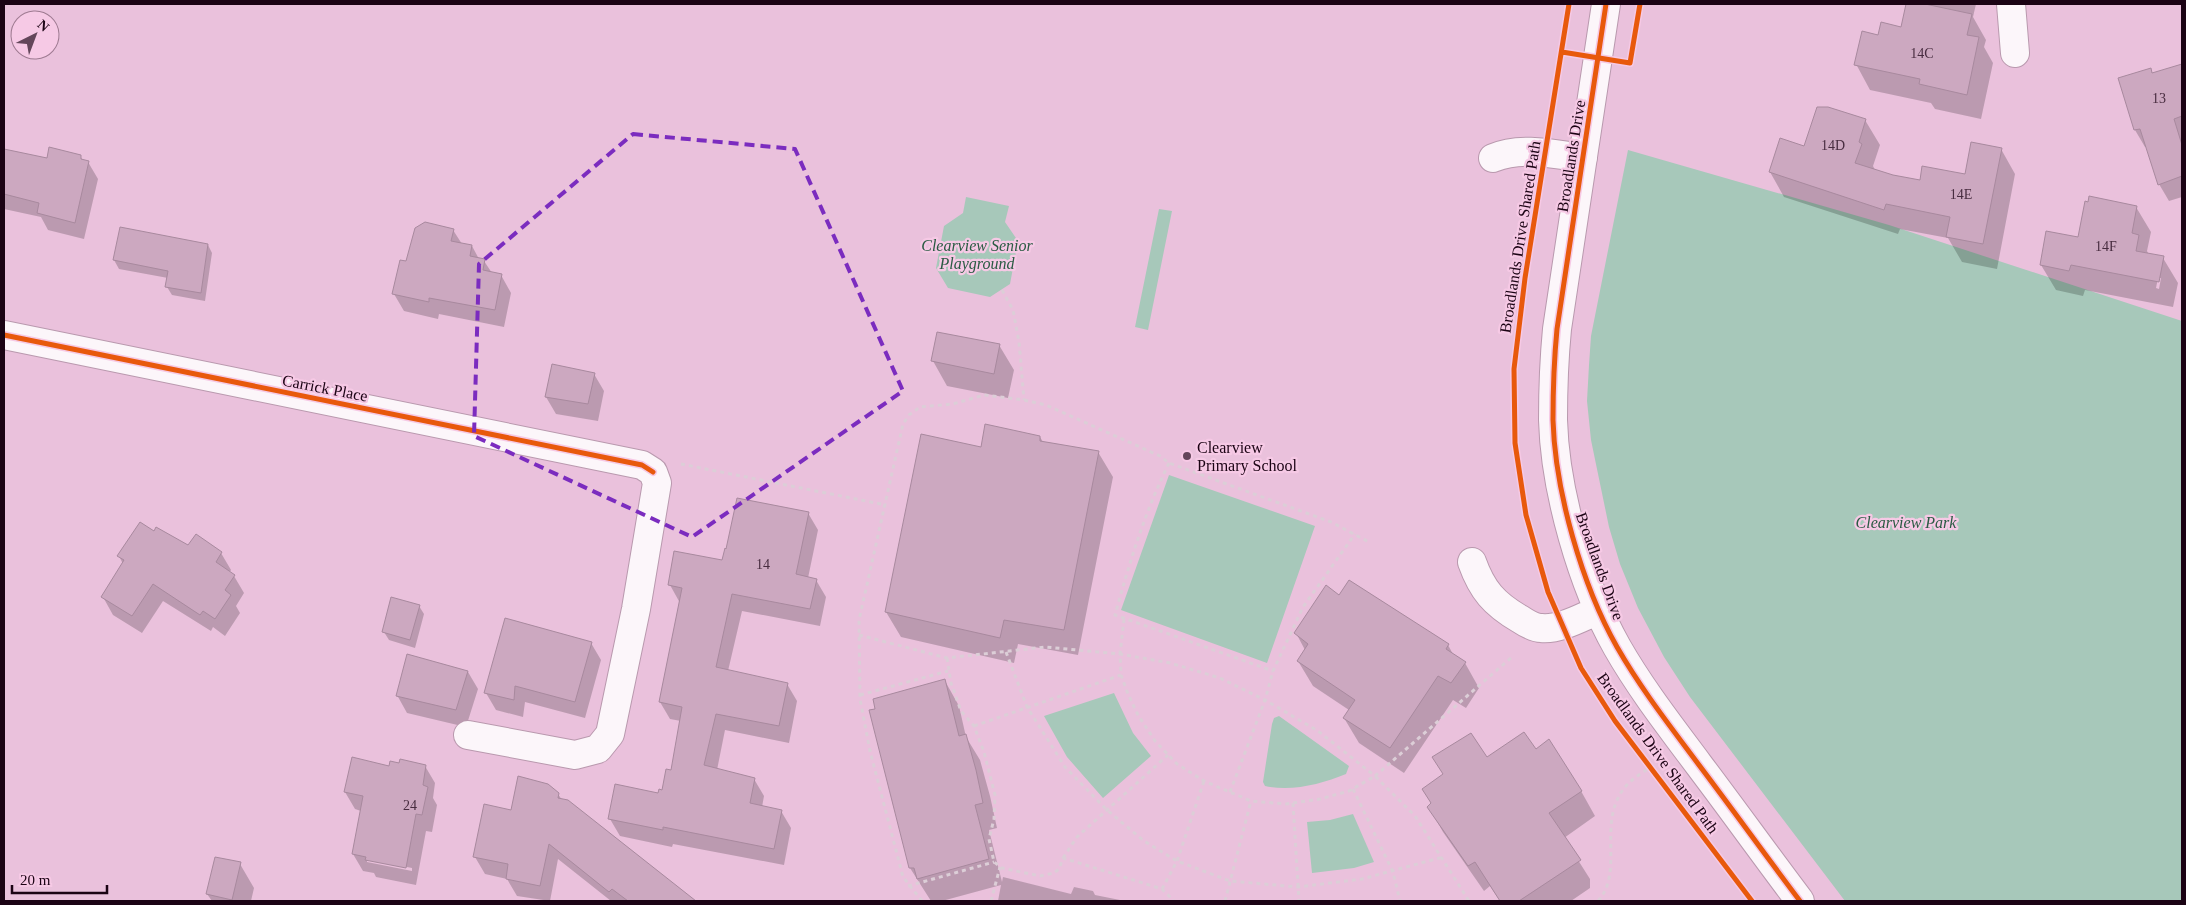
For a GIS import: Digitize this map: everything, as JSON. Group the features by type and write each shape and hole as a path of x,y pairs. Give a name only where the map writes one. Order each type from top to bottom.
{"street":[{"name":"Broadlands Drive","path":"1606,4 1557,329 1553,375 1553,422 1558,469 1568,516 1582,564 1599,610 1616,646 1641,686 1800,901"},
{"path":"2011,4 2015,53"},
{"path":"1493,158 1504,153 1518,152 1583,158"},
{"name":"Carrick Place","path":"4,336 647,468"},
{"path":"468,735 575,755 598,749 610,734 636,609 657,483 647,468"},
{"path":"1472,562 1479,580 1490,597 1504,610 1527,624 1541,628 1563,625 1599,610"}],"path":[{"path":"1002,290 1013,310 1019,342 1024,400"},
{"path":"922,901 902,877 870,751 860,695 859,635 859,620 903,424 914,411 920,407 954,404 984,395 1046,405 1160,456 1169,463 1331,522 1369,542"},
{"path":"1169,463 1150,502 1134,548 1115,615 1273,671"},
{"path":"647,468 678,464 886,505"},
{"path":"1230,792 1265,700 1273,671 1303,606 1355,534"},
{"path":"1124,619 1120,654 1121,675 1138,715 1155,741 1176,764 1204,781 1251,801 1294,803 1320,799 1353,789 1375,776 1512,657"},
{"path":"859,635 947,658 1046,647 1120,654 1170,663 1220,678 1265,700 1318,731 1375,776 1415,816 1443,857 1469,901"},
{"path":"1006,652 1027,707 1065,766 1107,810 1144,841 1177,861 1230,880 1298,888 1362,879 1443,857"},
{"path":"947,658 948,672 961,711 974,726 984,752 995,795 994,819 989,839 994,862 1000,867 1040,876 1054,873 1059,869 1063,858 1077,837 1168,754"},
{"path":"860,695 948,672"},
{"path":"974,726 1121,675"},
{"path":"1599,901 1608,886 1610,874 1609,837 1612,815 1623,789 1650,768"},
{"path":"1162,889 1177,861 1204,781"},
{"path":"1353,789 1393,872 1400,901"},
{"path":"1224,901 1251,801"},
{"path":"1294,803 1299,901"},
{"path":"1063,858 1162,889 1174,901"},
{"path":"908,886 994,862"},
{"path":"991,901 1000,867"}],"highlighted area":[{"path":"633,134 795,149 903,391 692,537 474,436 479,264"}],"green space":[{"name":"Clearview Park","path":"1628,150 1889,225 2182,321 2182,901 1845,901 1690,697 1664,657 1638,608 1620,564 1609,527 1591,440 1587,401 1591,336"},
{"name":"Clearview Senior Playground","path":"966,197 1009,206 1005,222 1018,241 1010,284 990,297 948,288 936,268 944,226 963,213"},
{"path":"1159,209 1172,211 1148,330 1135,327"},
{"path":"1169,475 1315,526 1267,663 1121,610"},
{"path":"1114,693 1133,733 1151,756 1103,798 1067,757 1044,716"},
{"path":"1279,716 1349,766 1346,774 1306,786 1275,788 1265,786 1263,782 1272,724 1274,718"},
{"path":"1353,814 1374,862 1354,868 1312,873 1307,822 1330,820"}],"building":[{"path":"1906,4 1925,4 1972,14 1967,35 1979,37 1967,95 1919,84 1920,79 1854,65 1862,31 1878,35 1881,22 1901,27"},
{"path":"2182,64 2182,116 2174,119 2182,145 2182,176 2158,185 2140,129 2134,130 2118,78 2151,68 2152,73"},
{"path":"1817,107 1828,107 1866,119 1859,142 1862,144 1855,163 1893,175 1920,180 1922,166 1965,174 1971,142 2002,148 1983,244 1946,237 1950,217 1886,204 1884,210 1769,172 1780,138 1804,146"},
{"path":"49,147 81,155 81,159 89,161 75,223 37,213 39,203 4,194 4,149 47,158"},
{"path":"2089,196 2137,206 2132,233 2139,235 2136,251 2164,256 2159,282 2071,265 2069,271 2040,265 2046,231 2078,237 2085,201 2088,202"},
{"path":"425,222 454,229 451,241 472,245 470,256 485,259 483,270 502,274 495,310 429,298 429,302 392,294 400,260 406,261 415,228"},
{"path":"120,227 208,244 201,293 165,287 168,271 113,260"},
{"path":"937,332 1000,344 994,374 931,361"},
{"path":"552,364 595,373 588,404 545,397"},
{"path":"985,424 1040,436 1040,441 1099,451 1064,630 1004,620 1000,638 885,612 921,434 981,447"},
{"path":"737,498 809,512 796,574 817,579 810,609 732,594 716,667 788,683 779,726 716,714 704,765 755,778 750,803 782,810 774,849 663,827 663,830 608,819 615,784 658,793 659,789 662,790 666,769 671,770 682,707 659,702 682,588 668,585 674,551 722,560"},
{"path":"140,522 154,531 156,527 188,545 196,534 222,552 216,562 235,575 225,590 231,595 215,619 203,611 200,615 153,584 132,616 101,597 124,560 117,556"},
{"path":"1349,580 1449,644 1446,649 1466,662 1451,683 1438,676 1390,748 1343,718 1355,700 1297,661 1308,644 1294,633 1326,585 1339,595"},
{"path":"391,597 420,605 410,640 382,632"},
{"path":"505,618 592,642 575,702 515,686 514,700 484,693"},
{"path":"407,654 468,671 456,710 396,696"},
{"path":"945,679 959,736 966,734 976,770 983,803 975,805 989,859 917,879 914,868 909,868 869,710 875,709 873,699"},
{"path":"1524,732 1536,749 1549,739 1582,791 1549,813 1581,860 1519,901 1500,901 1475,862 1468,866 1427,807 1431,803 1422,789 1443,774 1432,757 1471,733 1487,757"},
{"path":"352,757 389,766 390,761 399,763 400,759 426,765 423,785 428,787 422,815 416,814 406,868 365,860 366,857 352,854 363,796 344,792"},
{"path":"518,776 548,784 559,793 558,798 568,800 696,901 628,901 612,889 609,892 549,844 540,886 506,879 508,864 473,857 484,804 511,810"},
{"path":"215,857 241,862 232,900 206,894"}],"cycle path":[{"name":"Broadlands Drive Shared Path","path":"1569,4 1525,278 1514,369 1515,443 1526,515 1548,592 1581,668 1615,721 1752,901"},
{"path":"1606,4 1556,341 1553,420 1555,448 1565,507 1582,567 1604,622 1626,663 1667,722 1800,901"},
{"path":"1562,52 1630,63 1640,4"},
{"path":"4,335 642,465 653,472"}],"place":[{"name":"Clearview Primary School","path":"1187,456"}]}
